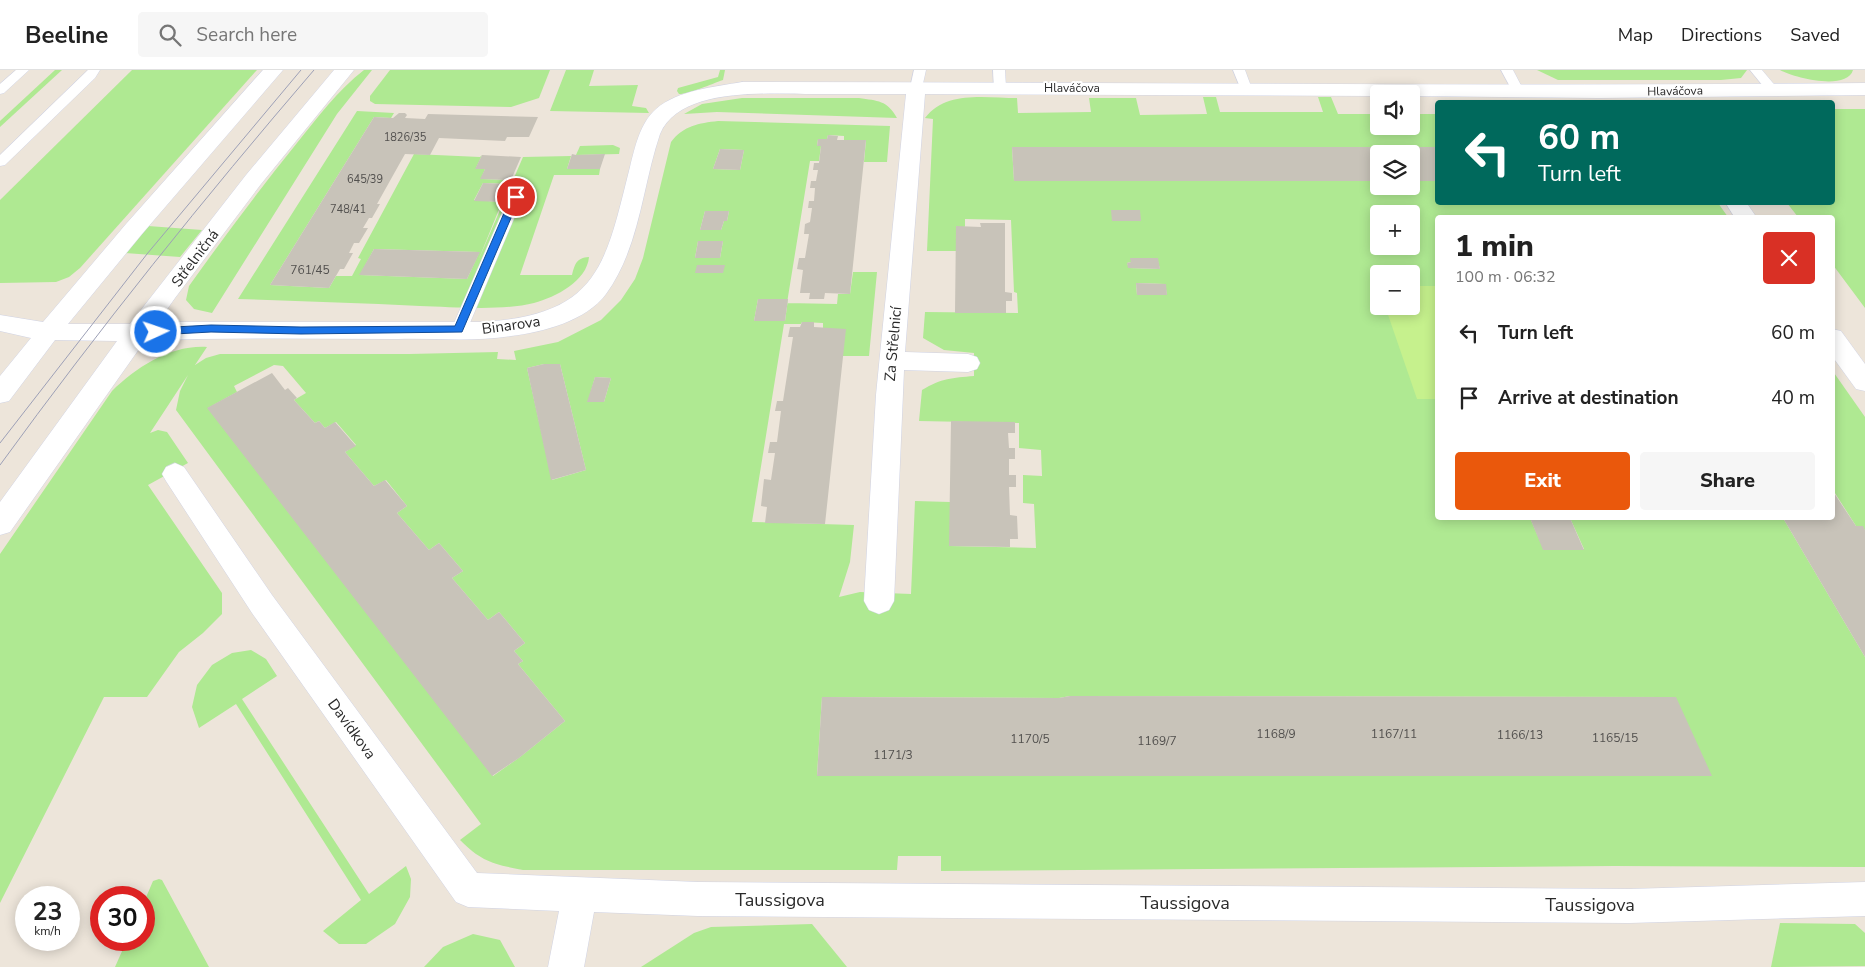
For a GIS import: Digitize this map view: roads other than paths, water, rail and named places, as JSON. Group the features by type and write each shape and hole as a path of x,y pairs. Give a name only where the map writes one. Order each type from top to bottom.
{"street":[{"path":"0,394 48,331 122,241 273,70"},
{"name":"Střelničná","path":"0,524 57,441 138,332 279,146 344,70"},
{"name":"Hlaváčova","path":"647,140 657,119 667,110 715,93 742,88 918,79 1000,79 1246,90 1518,92 1662,97 1772,89 1865,89"},
{"name":"Za Střelnicí","path":"879,601 892,361 918,79"},
{"name":"Binarova","path":"48,331 82,334 211,329 301,331 459,330 511,328 545,321 585,301 610,271 630,208 647,140"},
{"path":"0,323 48,331"},
{"path":"1835,341 1865,382"},
{"path":"892,361 968,363"},
{"name":"Davídkova","path":"175,474 262,604 468,890 580,893"},
{"path":"566,967 580,893"},
{"name":"Taussigova","path":"580,893 698,899 1620,906 1865,899"}],"lane":[{"path":"0,90 23,70"},
{"path":"0,162 94,70"},
{"path":"1239,70 1246,90"},
{"path":"1507,70 1518,92"},
{"path":"1756,70 1772,89"},
{"path":"459,330 516,197"}],"tram line":[{"path":"0,443 147,254 301,70"},
{"path":"0,465 153,264 314,70"}]}
